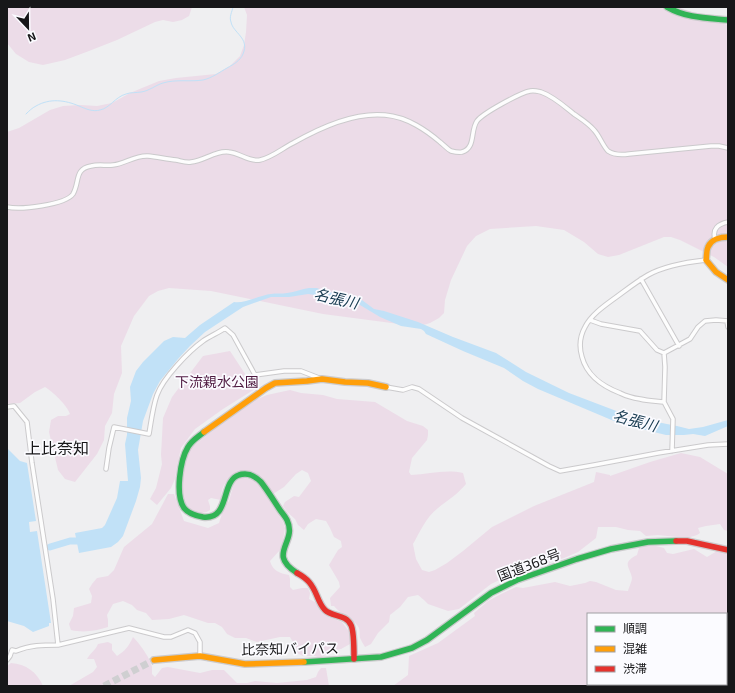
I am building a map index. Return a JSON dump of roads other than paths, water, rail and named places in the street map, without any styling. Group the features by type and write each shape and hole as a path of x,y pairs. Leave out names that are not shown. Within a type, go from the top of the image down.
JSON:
{"main road":[{"path":"667,7 682,14 728,20"},
{"path":"728,237 722,237 714,240 708,246 706,260 716,273 728,280"},
{"path":"354,659 352,624 344,617 332,615 327,612 323,607 314,587 307,579 290,568 284,562 283,550 287,543 289,532 287,520 256,477 250,474 236,476 228,485 220,510 208,517 199,516 187,511 182,505 180,498 183,457 187,447 193,440 275,383 322,379 368,383 386,387"},
{"name":"国道368号","path":"354,659 381,657 412,648 427,640 491,593 517,580 611,549 648,542 687,541 728,550"},
{"name":"比奈知バイパス","path":"154,660 200,656 245,664 354,659"}],"street":[{"path":"7,207 26,208 55,203 68,198 73,193 79,173 83,168 89,166 112,166 138,156 188,162 199,161 219,153 229,152 250,159 260,160 306,136 358,116 386,115 407,121 429,133 449,150 456,153 462,152 466,151 471,145 475,125 482,116 519,95 532,90 548,95 588,124 608,150 615,154 621,155 711,146 728,148"},
{"path":"714,240 713,232 715,229 728,222"},
{"path":"664,402 626,396 606,387 591,375 584,364 580,352 584,328 602,307 649,274 693,261 706,260"},
{"path":"641,279 679,346"},
{"path":"590,320 601,324 640,331 657,350 664,353 690,339 698,327 705,321 727,321 728,327"},
{"path":"106,469 114,427 149,434 157,394 167,378 187,355 203,341 225,328 233,335 255,375 284,371 301,372 322,379"},
{"path":"664,353 664,402 673,419 672,451"},
{"path":"386,387 403,390 412,387 419,389 462,418 549,466 560,470 708,445 728,444"},
{"path":"7,407 14,406 27,422 53,599 58,645"},
{"path":"7,660 12,650 16,651 40,645 58,645 129,628 164,637 172,637 188,630 195,633 200,642 200,656"}],"water":[{"path":"309,288 317,288 326,292 338,293 350,298 362,300 374,309 418,322 496,353 526,372 569,393 619,412 626,418 642,419 689,429 728,420 728,426 705,436 693,434 666,435 621,424 538,389 504,368 426,334 421,329 401,326 380,317 360,305 336,299 329,300 308,294 289,297 271,297 243,307 205,332 178,359 160,381 153,394 143,421 138,450 141,478 140,487 123,536 111,547 79,553 75,533 102,528 105,525 117,498 120,481 128,481 125,444 127,435 127,418 131,401 130,387 136,371 143,362 164,341 173,337 185,338 200,325 234,302 242,302 267,295 290,293"},
{"path":"7,448 20,461 27,463 36,521 29,522 30,532 37,531 51,623 49,623 49,626 33,632 24,626 7,621"}],"waterway":[{"path":"26,114 41,103 52,101 68,102 97,111 104,109 119,97 128,93 144,91 168,82 203,80 213,76 240,59 245,48 243,40 232,26 230,20 233,7"},
{"name":"名張川","path":"50,547 70,541 86,541"}],"tunnel":[{"path":"104,686 154,660"}],"district":[{"name":"上比奈知","path":"57,448"}],"park label":[{"name":"下流親水公園","path":"217,382"}]}
